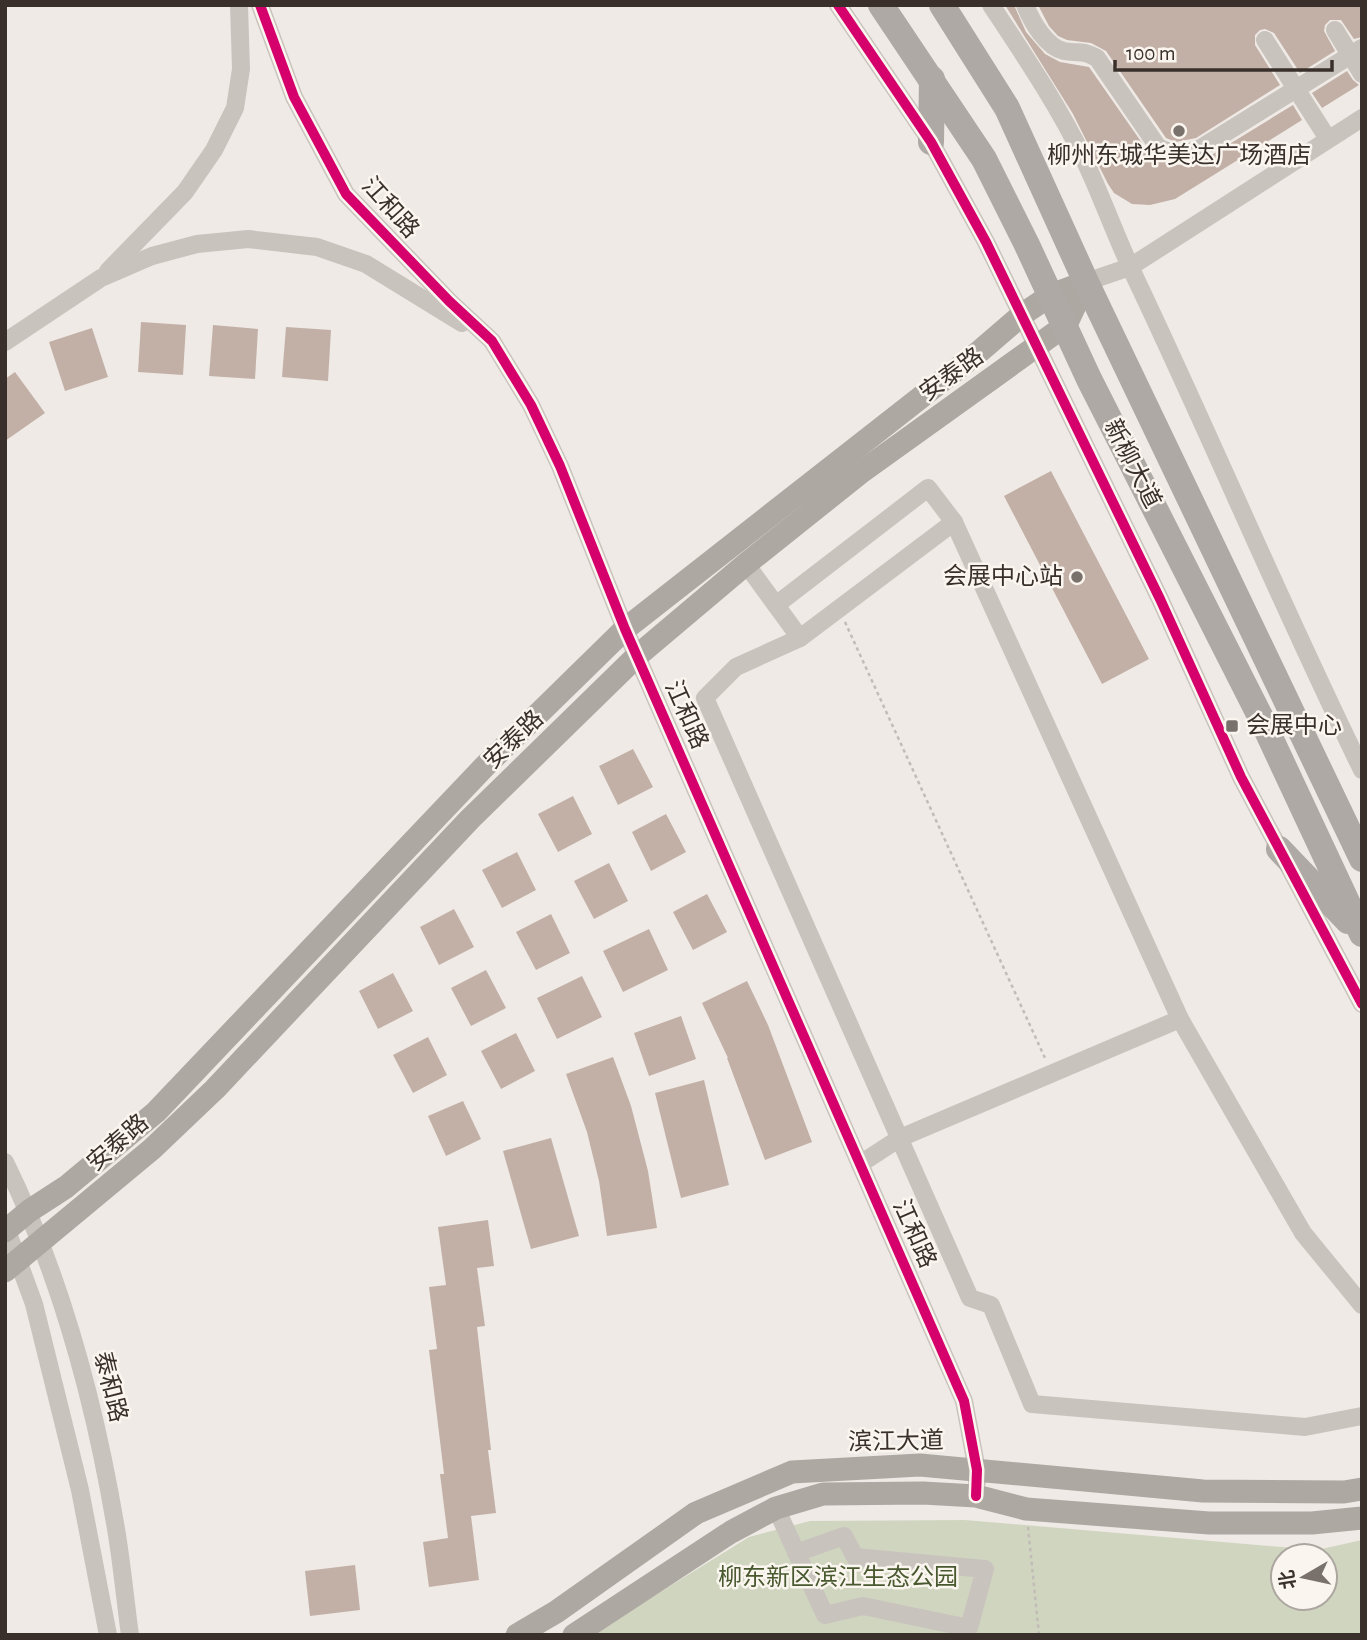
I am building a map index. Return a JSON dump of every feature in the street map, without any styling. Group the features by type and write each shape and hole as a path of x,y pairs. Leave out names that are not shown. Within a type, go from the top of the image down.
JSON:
{"highway":[{"name":"新柳大道","path":"881,5 984,159 1090,379 1261,718 1362,935"},
{"name":"新柳大道","path":"942,5 1007,108 1086,282 1362,859"},
{"path":"931,142 932,79"},
{"path":"1279,849 1362,935"}],"main road":[{"name":"安泰路","path":"6,1228 66,1187 156,1112 484,767 625,629 970,360 1023,314 1051,295 1086,282"},
{"path":"1066,325 1086,282"},
{"name":"安泰路","path":"12,1265 152,1149 215,1089 470,819 637,656 860,473 1066,325"},
{"name":"滨江大道","path":"517,1635 556,1612 696,1513 792,1472 920,1465 1203,1491 1344,1492 1362,1489"},
{"name":"滨江大道","path":"574,1635 693,1556 776,1508 823,1494 923,1493 976,1496 1026,1508 1209,1523 1312,1523 1362,1518"}],"street":[{"path":"101,278 185,192 214,150 234,108 241,69 239,5"},
{"name":"江和路","path":"260,5 295,97 346,194 449,301 492,341 531,405 560,467 625,629 964,1401 977,1470 976,1496"},
{"path":"838,5 931,142 1023,314 1160,599 1241,777 1362,1004"},
{"path":"991,5 1054,101 1084,159 1130,267 1186,385 1317,679 1362,770"},
{"path":"1025,5 1051,47 1065,51 1083,51 1097,58 1158,147 1170,153 1185,155 1201,148 1356,51"},
{"path":"1335,30 1356,51 1362,74"},
{"path":"1265,40 1328,139"},
{"name":"安泰路","path":"1086,282 1130,267 1362,118"},
{"path":"5,342 101,278 152,257 197,244 248,239 317,247 366,264 492,341"},
{"path":"776,605 928,488 954,522 1180,1019 1303,1233 1362,1305"},
{"path":"954,522 800,638 736,667 705,698 970,1298 991,1306 1032,1404 1305,1427 1362,1416"},
{"path":"746,564 800,638"},
{"path":"860,1164 900,1138 1180,1019"},
{"name":"泰和路","path":"5,1161 29,1211 60,1295 84,1379 116,1529 130,1635"},
{"path":"6,1228 12,1265 34,1304 77,1477 108,1635"},
{"path":"776,1508 796,1553 825,1615 863,1606 969,1628 985,1569 855,1557 844,1536 796,1553"}],"path":[{"path":"839,608 1052,1074"},
{"path":"1026,1508 1039,1635"}],"green space":[{"name":"柳东新区滨江生态公园","path":"965,1520 1269,1546 1269,1612 1339,1612 1339,1545 1362,1540 1362,1635 591,1635 749,1537 810,1521"}],"building":[{"path":"1005,5 1014,5 1026,32 1045,54 1060,62 1089,67 1149,153 1160,161 1180,165 1205,159 1293,105 1302,120 1175,199 1150,205 1132,204 1114,193 1108,184 1073,114"},
{"path":"1038,5 1362,5 1362,37 1354,39 1341,20 1330,20 1324,31 1335,51 1300,73 1274,33 1260,30 1255,35 1255,45 1280,85 1196,138 1176,142 1166,138 1106,51 1091,43 1058,36 1049,26"},
{"path":"1347,71 1359,85 1322,108 1312,93"},
{"path":"141,322 186,325 183,375 138,372"},
{"path":"213,325 258,329 255,379 209,376"},
{"path":"286,327 331,330 328,381 282,377"},
{"path":"92,328 108,377 65,391 49,342"},
{"path":"15,372 45,413 5,441 5,379"},
{"name":"会展中心站","path":"1051,471 1149,659 1102,684 1004,496"},
{"path":"633,749 653,787 618,805 599,766"},
{"path":"573,796 592,834 558,852 538,814"},
{"path":"666,814 686,852 651,871 632,832"},
{"path":"517,852 536,890 502,908 482,870"},
{"path":"609,863 628,901 594,919 574,881"},
{"path":"707,894 727,932 693,950 673,912"},
{"path":"454,909 474,947 439,965 420,927"},
{"path":"551,914 570,953 536,970 516,932"},
{"path":"649,929 668,970 623,992 603,951"},
{"path":"486,970 506,1008 471,1026 451,988"},
{"path":"393,973 413,1011 378,1029 359,991"},
{"path":"582,976 602,1017 557,1039 537,998"},
{"path":"747,981 768,1025 812,1142 765,1160 728,1058 702,1003"},
{"path":"681,1016 696,1059 649,1076 634,1033"},
{"path":"516,1033 535,1071 501,1089 481,1051"},
{"path":"428,1037 447,1075 413,1093 393,1055"},
{"path":"613,1057 631,1106 648,1171 657,1228 607,1236 599,1181 587,1132 566,1074"},
{"path":"704,1080 729,1185 681,1198 655,1093"},
{"path":"463,1101 481,1139 446,1156 428,1116"},
{"path":"551,1138 579,1236 531,1249 503,1151"},
{"path":"488,1220 494,1266 477,1268 485,1326 477,1327 496,1513 471,1516 479,1580 429,1587 423,1542 448,1538 440,1474 444,1474 429,1350 437,1349 429,1287 446,1285 438,1227"},
{"path":"355,1565 360,1610 310,1616 305,1571"}],"cycle path":[{"path":"260,5 294,97 346,194 449,301 492,341 531,405 560,466 625,629 964,1401 977,1470 976,1496"},
{"path":"838,5 931,142 986,242 1160,599 1241,777 1362,1004"}],"place":[{"name":"柳州东城华美达广场酒店","path":"1179,131"},
{"name":"会展中心站","path":"1077,577"},
{"name":"会展中心","path":"1232,726"}]}
